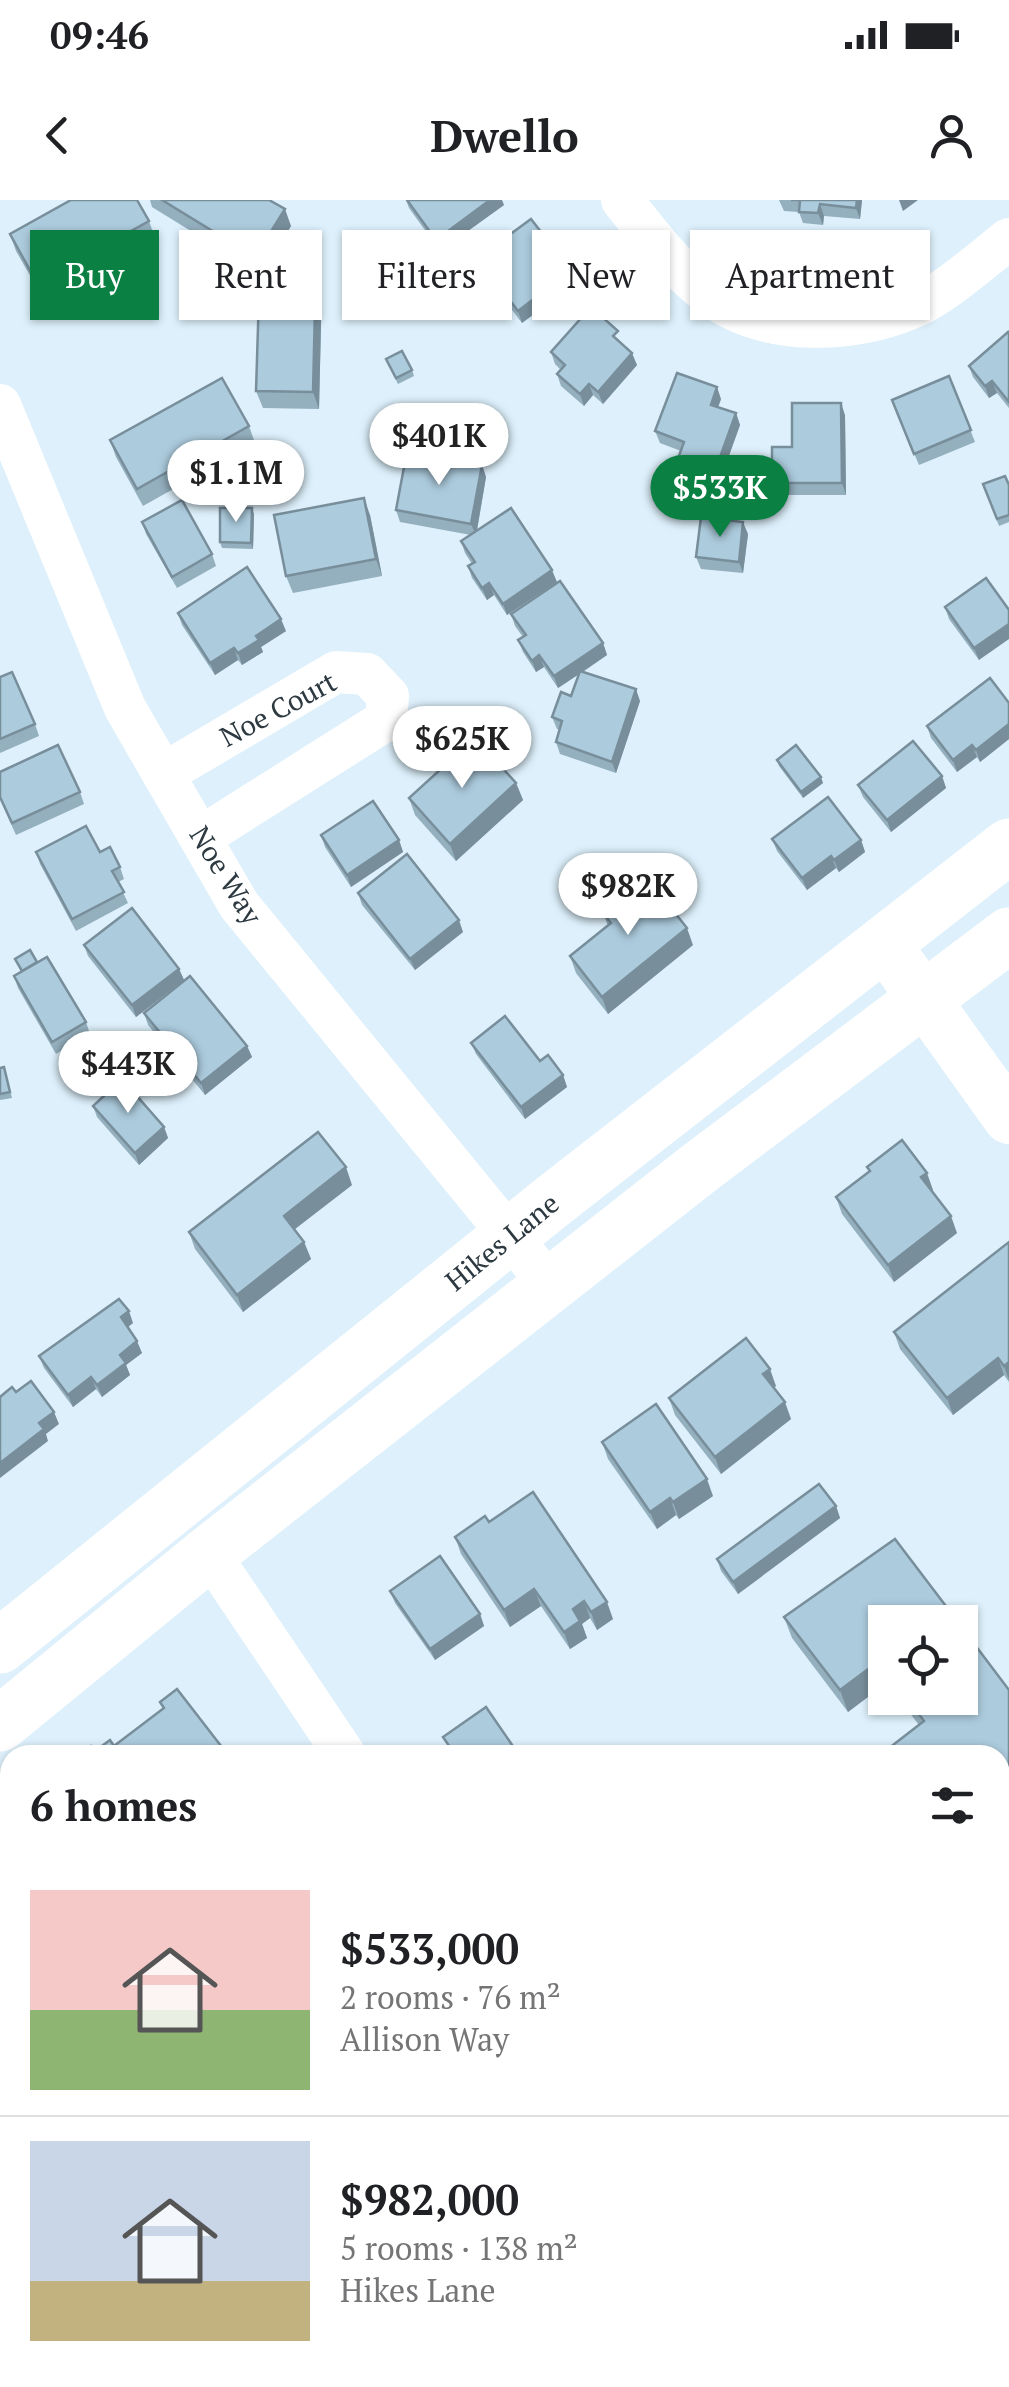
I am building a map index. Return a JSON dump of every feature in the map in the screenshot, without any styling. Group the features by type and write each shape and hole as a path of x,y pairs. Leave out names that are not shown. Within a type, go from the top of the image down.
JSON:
{"main road":[{"name":"Hikes Lane","path":"0,1646 510,1235 1009,846"},
{"path":"0,1724 209,1553 550,1285 1009,934"}],"street":[{"path":"622,200 667,257 712,297 731,308 792,325 852,326 894,315 919,305 1009,239"},
{"name":"Noe Way","path":"0,405 124,708 239,904 550,1285"},
{"name":"Noe Court","path":"163,774 336,672 367,674 388,696 386,720 200,837"},
{"path":"884,943 1009,1118"},
{"path":"209,1553 338,1745"}],"building":[{"path":"71,200 137,200 149,221 133,230 30,230 30,270 10,234"},
{"path":"162,200 269,200 285,209 272,230 211,230"},
{"path":"407,200 490,200 450,230 429,230"},
{"path":"800,200 857,200 856,208 820,204 818,213 799,212"},
{"path":"531,219 540,230 532,230 532,300 518,311 512,303 512,233"},
{"path":"258,320 315,320 313,392 256,391"},
{"path":"579,320 606,320 618,331 613,336 632,353 598,392 589,384 580,394 557,374 565,365 551,352"},
{"path":"1008,332 1009,402 992,381 985,386 969,366"},
{"path":"402,351 412,370 396,378 386,359"},
{"path":"677,373 717,387 711,405 736,413 710,485 673,472 684,442 655,431"},
{"path":"949,376 971,430 914,454 892,400"},
{"path":"222,378 249,426 137,489 110,440"},
{"path":"792,403 841,403 842,483 772,483 772,447 792,447"},
{"path":"407,451 482,465 471,524 396,510"},
{"path":"1005,476 1009,485 1009,515 997,519 983,484"},
{"path":"364,498 376,559 286,576 274,515"},
{"path":"182,500 212,554 172,577 142,522"},
{"path":"220,508 252,508 251,543 220,542"},
{"path":"511,508 552,570 503,604 489,583 482,588 468,566 475,562 461,541"},
{"path":"701,517 743,522 739,562 696,557"},
{"path":"247,567 281,619 256,636 259,640 238,653 234,648 210,663 178,613"},
{"path":"986,578 1009,610 1009,624 974,648 945,607"},
{"path":"560,581 603,643 554,676 539,655 532,661 518,640 526,635 511,614"},
{"path":"580,671 636,689 612,762 556,742 562,721 552,717 561,692 571,696"},
{"path":"12,672 35,724 0,739 0,677"},
{"path":"990,678 1009,703 1009,724 976,750 972,745 953,760 927,726"},
{"path":"475,738 516,783 450,844 409,798"},
{"path":"913,741 942,776 887,820 858,785"},
{"path":"58,745 80,792 12,823 0,797 0,772"},
{"path":"796,745 821,777 801,792 777,760"},
{"path":"828,797 861,840 802,878 772,839"},
{"path":"373,801 399,840 347,875 321,835"},
{"path":"86,826 100,852 110,847 120,867 112,871 124,892 72,919 36,852"},
{"path":"407,854 459,920 410,959 358,893"},
{"path":"647,878 687,928 602,997 570,956 611,923 603,913"},
{"path":"132,908 179,969 132,1005 84,945"},
{"path":"30,950 37,962 22,971 15,959"},
{"path":"47,957 86,1022 52,1042 14,976"},
{"path":"190,976 247,1046 201,1083 144,1013"},
{"path":"505,1016 540,1061 548,1055 563,1075 521,1107 471,1043"},
{"path":"4,1067 10,1092 0,1094 0,1068"},
{"path":"122,1079 164,1127 135,1153 93,1106"},
{"path":"318,1132 346,1167 284,1216 304,1242 237,1295 189,1232"},
{"path":"902,1140 927,1173 921,1177 951,1216 888,1265 836,1197"},
{"path":"1009,1242 1009,1362 1004,1366 998,1358 947,1398 894,1332"},
{"path":"119,1299 129,1311 121,1317 137,1341 120,1355 126,1363 97,1385 91,1377 68,1395 39,1356"},
{"path":"746,1338 770,1369 763,1374 785,1402 715,1457 669,1398"},
{"path":"31,1381 54,1412 39,1423 44,1429 0,1463 0,1397 12,1387 16,1392"},
{"path":"656,1404 707,1479 650,1512 602,1442"},
{"path":"819,1484 836,1506 733,1582 717,1559"},
{"path":"533,1492 607,1602 591,1612 584,1601 573,1609 580,1621 564,1632 534,1589 504,1610 455,1537 485,1516 489,1522"},
{"path":"895,1539 945,1605 868,1605 868,1669 840,1690 784,1617"},
{"path":"440,1556 480,1614 430,1649 390,1591"},
{"path":"978,1649 1009,1690 1009,1745 893,1745 924,1721 920,1715 978,1715"},
{"path":"177,1689 220,1745 115,1745 164,1708 160,1702"},
{"path":"486,1707 512,1745 448,1745 443,1737"}]}
